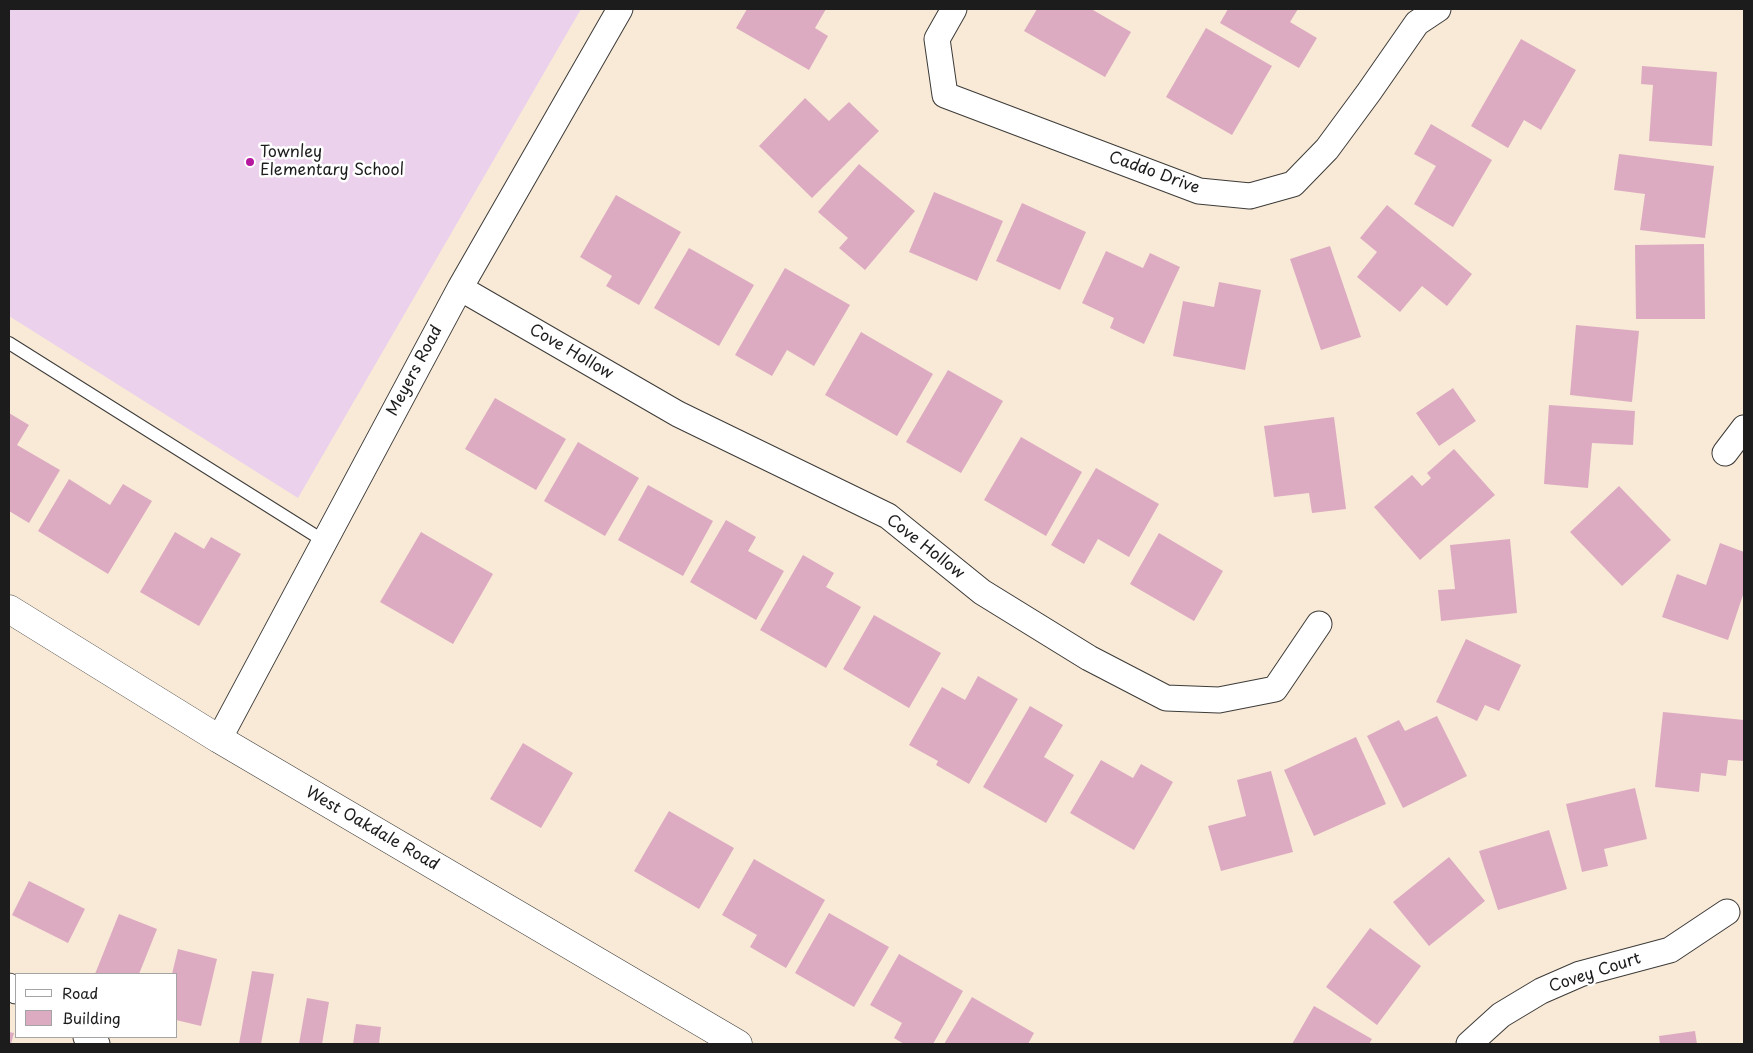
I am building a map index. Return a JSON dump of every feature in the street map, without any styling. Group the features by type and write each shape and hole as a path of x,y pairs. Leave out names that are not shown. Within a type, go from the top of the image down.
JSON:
{"street":[{"name":"Meyers Road","path":"219,739 460,288 620,9"},
{"name":"Caddo Drive","path":"954,9 937,39 945,95 1199,191 1250,196 1293,184 1327,149 1417,23 1438,9"},
{"name":"Cove Hollow","path":"460,288 678,414 888,516 982,592 1089,658 1166,698 1219,700 1274,689 1319,624"},
{"path":"1725,453 1744,428"},
{"name":"West Oakdale Road","path":"9,609 219,739 738,1044"},
{"name":"Covey Court","path":"1469,1044 1501,1014 1541,991 1580,974 1670,950 1727,912"}],"lane":[{"path":"9,343 324,541"}],"shaded area":[{"name":"Townley Elementary School","path":"9,9 581,9 298,498 9,316"}],"building":[{"path":"747,9 826,9 815,28 828,36 809,70 736,28"},
{"path":"1037,9 1094,9 1131,32 1105,77 1024,31"},
{"path":"1228,9 1298,9 1290,22 1317,38 1299,68 1220,23"},
{"path":"1206,28 1272,66 1232,135 1166,97"},
{"path":"1521,39 1576,70 1541,130 1524,120 1508,148 1471,126"},
{"path":"1642,66 1717,72 1712,146 1649,141 1653,85 1641,84"},
{"path":"805,98 829,121 849,102 879,131 812,198 759,146"},
{"path":"1431,124 1492,160 1453,227 1414,204 1436,166 1414,154"},
{"path":"1619,154 1714,166 1705,238 1640,230 1645,194 1614,190"},
{"path":"859,164 915,211 865,270 839,248 848,238 818,212"},
{"path":"934,192 1003,221 977,281 909,252"},
{"path":"616,195 681,232 639,305 606,286 612,276 580,257"},
{"path":"1022,203 1086,232 1060,290 996,261"},
{"path":"1387,205 1472,274 1447,306 1422,286 1400,312 1357,277 1377,252 1360,238"},
{"path":"1704,244 1705,319 1636,319 1635,245"},
{"path":"1330,246 1361,337 1321,350 1290,259"},
{"path":"689,248 754,285 719,346 654,308"},
{"path":"1106,251 1143,268 1150,253 1180,267 1144,344 1110,328 1114,318 1082,303"},
{"path":"785,268 850,305 814,366 787,350 772,376 735,355"},
{"path":"1219,282 1261,290 1245,370 1173,356 1183,301 1214,307"},
{"path":"1576,325 1639,331 1632,402 1570,395"},
{"path":"861,332 933,374 897,436 825,395"},
{"path":"948,370 1003,401 961,473 906,442"},
{"path":"1453,388 1476,421 1439,446 1416,413"},
{"path":"495,398 566,439 536,490 465,449"},
{"path":"1549,405 1635,411 1633,445 1592,443 1588,488 1544,484"},
{"path":"9,413 29,425 17,445 60,470 29,523 9,511"},
{"path":"1334,417 1346,509 1312,513 1309,493 1274,497 1264,426"},
{"path":"1021,437 1082,472 1046,536 984,500"},
{"path":"578,442 639,478 605,536 544,501"},
{"path":"1454,449 1495,495 1420,560 1374,507 1412,475 1422,486 1431,478 1427,473"},
{"path":"1096,468 1159,504 1129,557 1098,539 1084,564 1051,545"},
{"path":"69,479 110,505 123,484 152,501 108,574 38,531"},
{"path":"648,485 713,521 683,576 618,540"},
{"path":"1619,486 1671,540 1622,586 1570,532"},
{"path":"726,520 756,537 748,551 784,571 756,620 690,582"},
{"path":"175,532 204,549 211,537 241,554 199,626 140,592"},
{"path":"421,532 493,574 453,644 380,602"},
{"path":"1159,533 1223,571 1194,621 1130,584"},
{"path":"1510,539 1517,613 1441,621 1438,590 1455,589 1450,545"},
{"path":"1720,543 1744,552 1744,592 1728,640 1662,617 1677,574 1706,585"},
{"path":"803,555 834,573 826,587 861,607 826,668 760,630"},
{"path":"874,615 941,653 909,708 843,669"},
{"path":"1466,639 1521,665 1499,711 1485,705 1477,721 1436,702"},
{"path":"978,676 1018,699 969,784 936,765 938,761 909,745 942,687 965,700"},
{"path":"1030,706 1063,725 1044,757 1074,775 1046,823 983,787"},
{"path":"1663,712 1744,720 1744,761 1728,760 1726,776 1701,773 1699,792 1655,787"},
{"path":"1437,716 1467,776 1403,808 1367,736 1399,720 1405,731"},
{"path":"1356,737 1386,804 1314,836 1284,770"},
{"path":"523,743 573,773 541,828 490,799"},
{"path":"1101,760 1133,778 1141,764 1173,782 1134,850 1070,813"},
{"path":"1271,771 1293,852 1221,871 1208,826 1246,816 1237,780"},
{"path":"1635,788 1647,839 1604,849 1608,866 1582,872 1566,804"},
{"path":"669,811 734,848 699,909 634,871"},
{"path":"1549,830 1567,889 1498,910 1479,851"},
{"path":"1449,857 1485,901 1429,946 1393,902"},
{"path":"754,859 825,900 786,968 750,947 757,935 722,915"},
{"path":"29,881 85,909 68,943 12,915"},
{"path":"829,913 889,947 854,1007 795,973"},
{"path":"119,914 157,929 139,973 95,973"},
{"path":"1370,928 1421,966 1377,1025 1326,987"},
{"path":"178,949 217,959 201,1026 178,1020 178,973 172,973"},
{"path":"899,954 963,991 933,1044 904,1044 894,1038 902,1023 870,1005"},
{"path":"252,971 274,974 261,1044 239,1044"},
{"path":"972,997 1034,1033 1028,1044 944,1044"},
{"path":"307,998 329,1002 322,1044 299,1044"},
{"path":"1314,1006 1372,1039 1369,1044 1292,1044"},
{"path":"356,1024 381,1027 379,1044 353,1044"},
{"path":"1695,1031 1697,1044 1660,1044 1659,1036"},
{"path":"9,1032 14,1033 11,1044 9,1044"}],"place":[{"name":"Townley Elementary School","path":"250,162"}]}
